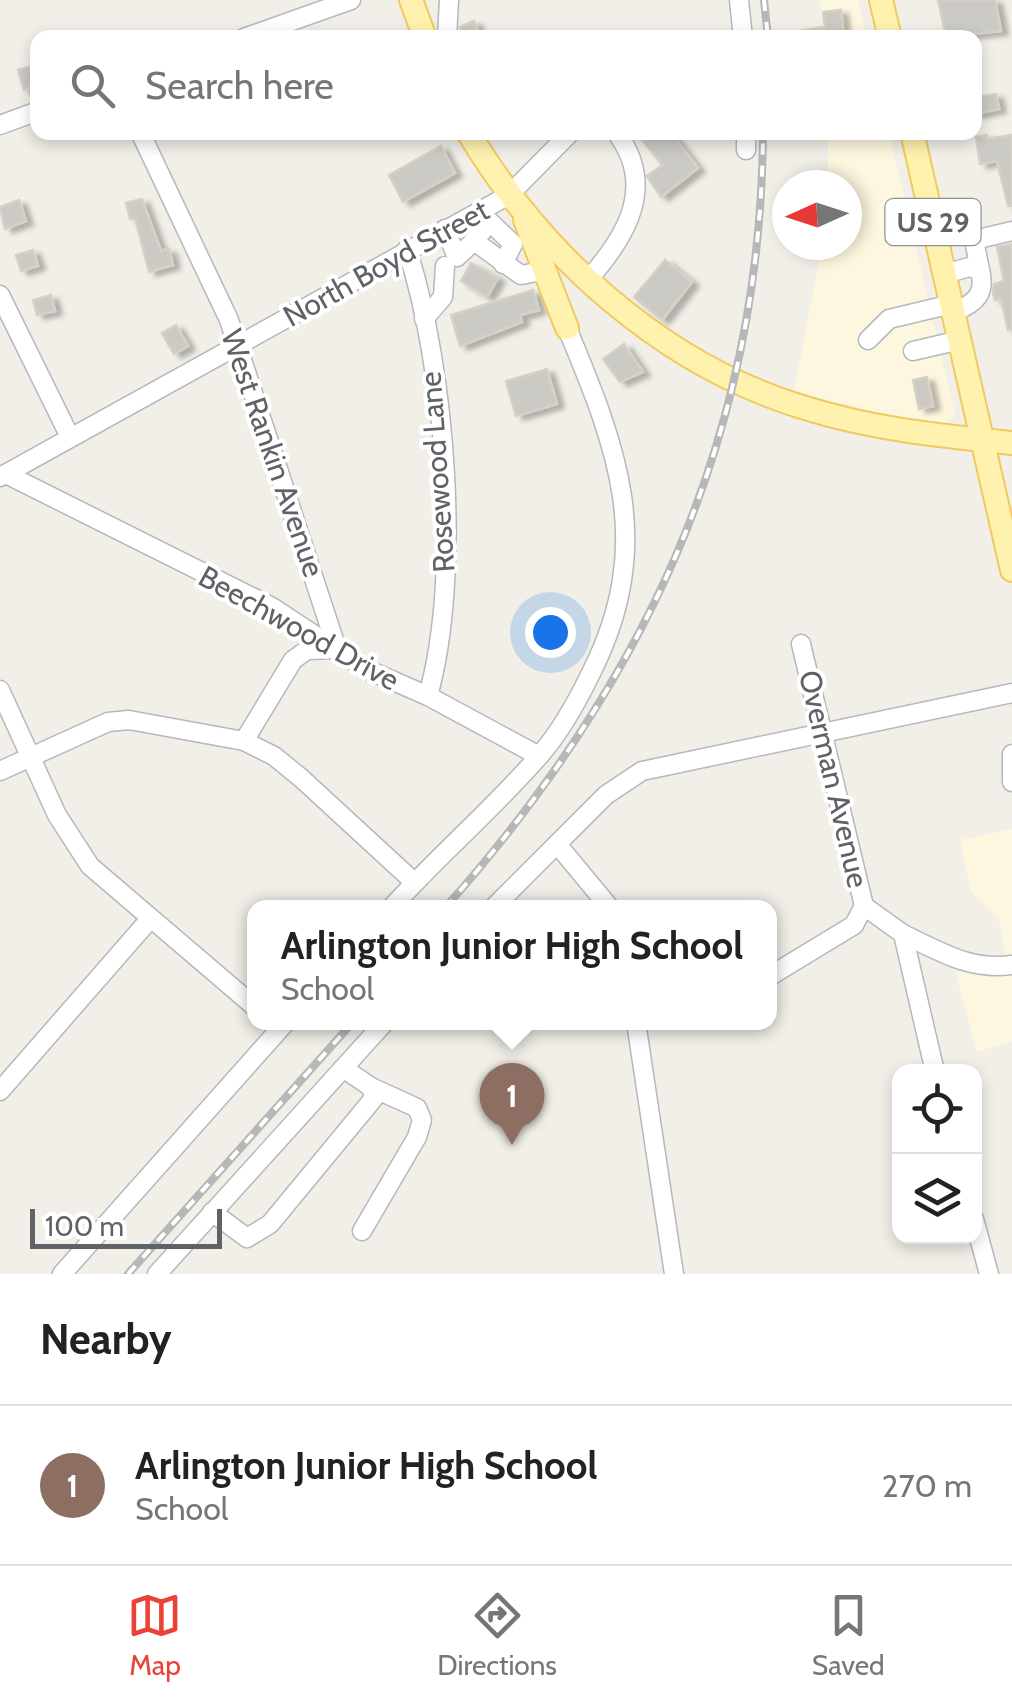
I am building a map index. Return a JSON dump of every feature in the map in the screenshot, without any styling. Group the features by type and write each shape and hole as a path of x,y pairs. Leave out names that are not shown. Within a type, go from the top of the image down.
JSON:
{"main road":[{"path":"410,0 422,30"},
{"path":"881,0 888,30"},
{"path":"473,140 514,201 585,278 694,358 800,407 894,430 1012,443"},
{"name":"US 29","path":"914,140 982,440 1008,529 1012,570"},
{"path":"514,201 521,237 542,271 567,328"},
{"path":"556,304 556,289 585,278"},
{"path":"567,328 566,314 585,278"}],"street":[{"path":"267,30 351,0"},
{"path":"447,30 449,0"},
{"path":"739,0 742,30"},
{"path":"0,125 30,114"},
{"name":"West Rankin Avenue","path":"144,140 237,346 337,649"},
{"name":"North Boyd Street","path":"3,476 69,435 237,346 407,249 514,201 564,140"},
{"path":"585,278 618,246 635,198 632,155 622,140"},
{"path":"415,274 451,261 474,241 485,216 521,237 503,264"},
{"path":"424,319 443,297 451,261 445,229"},
{"path":"868,340 890,320 973,304 981,293 974,240 1012,231"},
{"path":"474,241 521,276 542,271"},
{"name":"Rosewood Lane","path":"407,249 424,319 442,472 444,624 428,696"},
{"path":"945,274 969,267 980,270"},
{"path":"0,296 69,435"},
{"path":"398,900 539,756 560,729 601,654 619,605 628,533 614,451 567,328"},
{"path":"912,351 960,340"},
{"name":"Beechwood Drive","path":"3,476 272,607 398,686 428,696 539,756"},
{"name":"Overman Avenue","path":"801,644 864,906 902,934 949,958 997,968 1012,966"},
{"path":"244,742 294,660 307,650 337,649"},
{"path":"0,690 77,848 150,919 247,1001"},
{"path":"501,900 606,795 642,771 1012,693"},
{"path":"0,771 90,728 129,720 244,742 274,756 301,778 414,882"},
{"path":"1012,754 1012,782"},
{"path":"557,844 603,900"},
{"path":"777,972 854,925 864,906"},
{"path":"0,1090 150,919"},
{"path":"902,934 933,1064"},
{"path":"62,1274 276,1030"},
{"path":"157,1274 378,1030"},
{"path":"637,1030 674,1274"},
{"path":"343,1068 371,1087 417,1108 422,1120 417,1137 362,1232"},
{"path":"212,1212 247,1238 255,1236 270,1224 374,1098 371,1087"},
{"path":"981,1244 990,1274"}],"shaded area":[{"path":"820,0 858,0 865,30 823,30"},
{"path":"828,140 891,140 955,414 946,424 885,415 794,391 819,260 862,260 862,170 828,170"},
{"path":"1012,829 1012,1041 977,1052 955,971 1009,974 999,920 971,892 960,840"}],"building":[{"path":"938,0 995,0 1001,31 944,30"},
{"path":"841,10 843,30 804,30 825,27 823,12"},
{"path":"474,21 478,30 460,30"},
{"path":"30,67 30,87 24,90 18,70"},
{"path":"996,94 999,109 982,112 982,97"},
{"path":"987,135 987,139 1011,135 1012,206 1008,206 997,161 980,164 976,140 982,140"},
{"path":"642,140 676,140 698,168 661,197 647,176 662,165"},
{"path":"441,146 455,173 403,202 389,175"},
{"path":"142,199 161,251 169,249 173,265 149,272 135,218 130,219 126,203"},
{"path":"19,200 26,221 5,229 0,207"},
{"path":"1012,244 1012,329 1008,330 1001,298 995,300 993,292 994,284 1004,281 997,247"},
{"path":"33,250 38,266 21,271 16,255"},
{"path":"665,260 692,282 662,320 634,297"},
{"path":"471,263 498,278 487,297 461,281"},
{"path":"533,290 539,310 520,315 522,322 460,346 451,315"},
{"path":"51,295 55,311 37,315 33,300"},
{"path":"176,325 188,346 174,354 162,333"},
{"path":"624,344 643,372 620,382 603,359"},
{"path":"547,369 557,404 516,416 506,381"},
{"path":"927,377 933,406 919,409 913,380"}],"railway":[{"path":"764,0 767,30"},
{"path":"452,900 516,823 579,735 633,644 678,550 714,452 741,350 757,244 763,140"},
{"path":"128,1274 346,1030"}],"place":[{"name":"Arlington Junior High School","path":"512,1145"}]}
